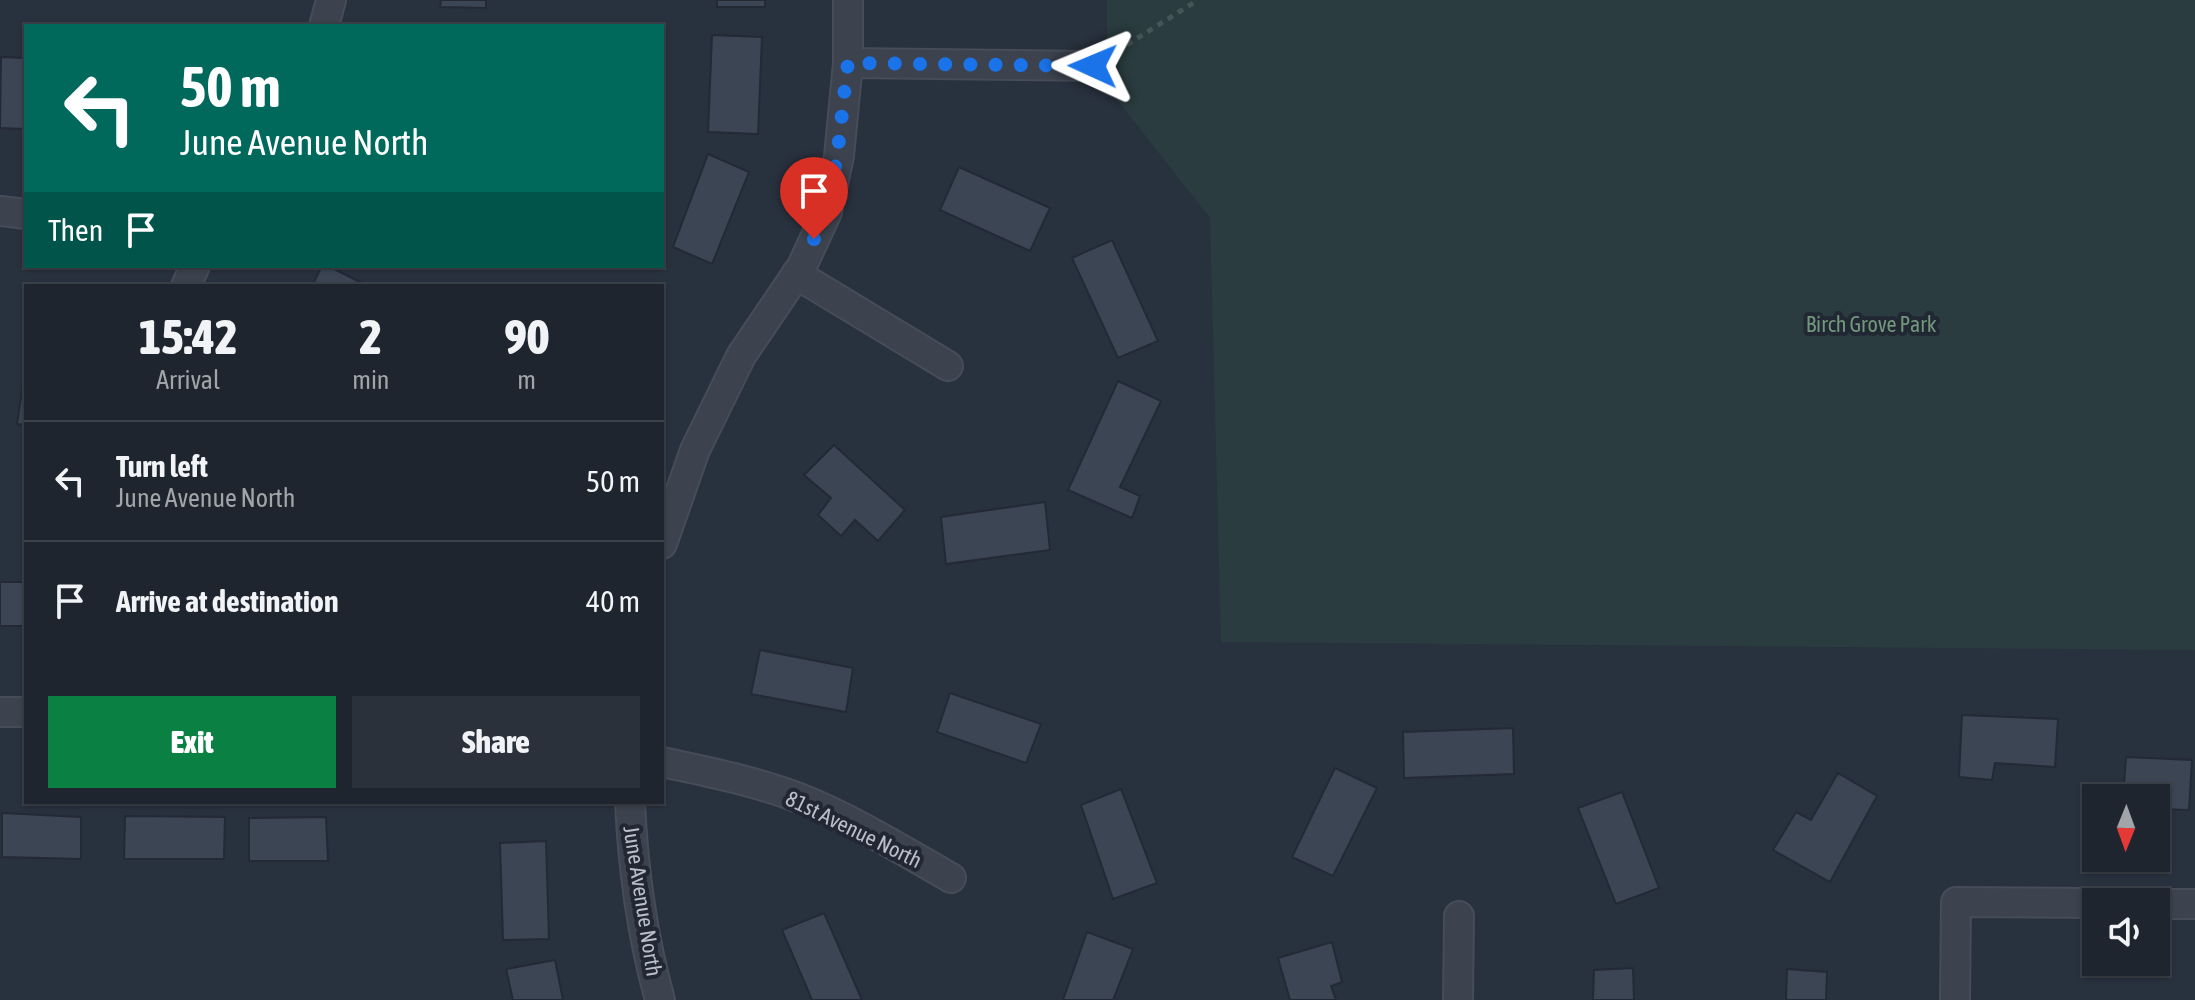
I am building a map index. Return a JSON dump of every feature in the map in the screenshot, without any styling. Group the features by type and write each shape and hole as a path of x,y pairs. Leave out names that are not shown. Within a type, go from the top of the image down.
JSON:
{"street":[{"path":"325,24 331,0"},
{"path":"664,538 695,450 741,356 802,266 827,212 839,156 848,63 848,0"},
{"path":"848,63 1093,66"},
{"path":"0,211 24,214"},
{"path":"796,274 948,366"},
{"path":"0,712 24,712"},
{"name":"81st Avenue North","path":"664,762 716,773 798,798 875,835 951,878"},
{"name":"June Avenue North","path":"630,804 634,868 648,956 660,1000"},
{"path":"1955,1000 1956,902 2082,903"},
{"path":"2170,904 2195,904"},
{"path":"1458,1000 1459,916"}],"path":[{"path":"1093,66 1198,0"}],"green space":[{"name":"Birch Grove Park","path":"1107,0 2195,0 2195,650 1221,642 1210,218 1107,87"}],"building":[{"path":"441,0 486,0 486,8 440,7"},
{"path":"717,0 765,0 765,7 717,7"},
{"path":"712,35 762,37 758,134 708,132"},
{"path":"1,57 24,58 24,129 0,128"},
{"path":"708,154 749,172 712,264 673,247"},
{"path":"959,167 1050,208 1030,251 940,210"},
{"path":"1112,240 1158,341 1118,358 1072,258"},
{"path":"321,268 332,268 364,284 313,284"},
{"path":"24,377 24,425 17,424"},
{"path":"1118,381 1161,401 1120,487 1140,496 1132,518 1068,490"},
{"path":"834,445 905,510 878,541 855,520 841,536 818,515 831,498 804,475"},
{"path":"1045,502 1050,550 946,564 941,517"},
{"path":"0,582 24,582 24,626 0,626"},
{"path":"760,650 853,668 846,712 751,694"},
{"path":"950,693 1041,724 1026,763 937,732"},
{"path":"1962,715 2058,719 2055,767 1995,763 1992,780 1959,777"},
{"path":"1513,728 1514,774 1404,778 1403,732"},
{"path":"2126,757 2192,760 2189,810 2170,809 2170,784 2124,784"},
{"path":"1335,768 1377,788 1333,876 1292,857"},
{"path":"1838,773 1877,796 1830,882 1773,850 1796,812 1811,820"},
{"path":"1121,789 1157,883 1113,899 1081,805"},
{"path":"1622,792 1659,888 1616,904 1578,808"},
{"path":"2,813 81,817 81,859 2,857"},
{"path":"125,816 225,817 224,859 124,859"},
{"path":"326,817 328,861 249,861 249,818"},
{"path":"546,841 549,939 503,940 500,843"},
{"path":"824,913 862,1000 812,1000 782,930"},
{"path":"1087,932 1133,949 1113,1000 1063,1000"},
{"path":"1332,942 1342,982 1331,986 1336,1000 1290,1000 1278,958"},
{"path":"555,960 563,1000 513,1000 506,969"},
{"path":"1633,968 1634,1000 1593,1000 1594,970"},
{"path":"1787,969 1827,972 1826,1000 1786,1000"}],"route":[{"path":"814,239 827,212 839,156 848,63 1093,66"}]}
